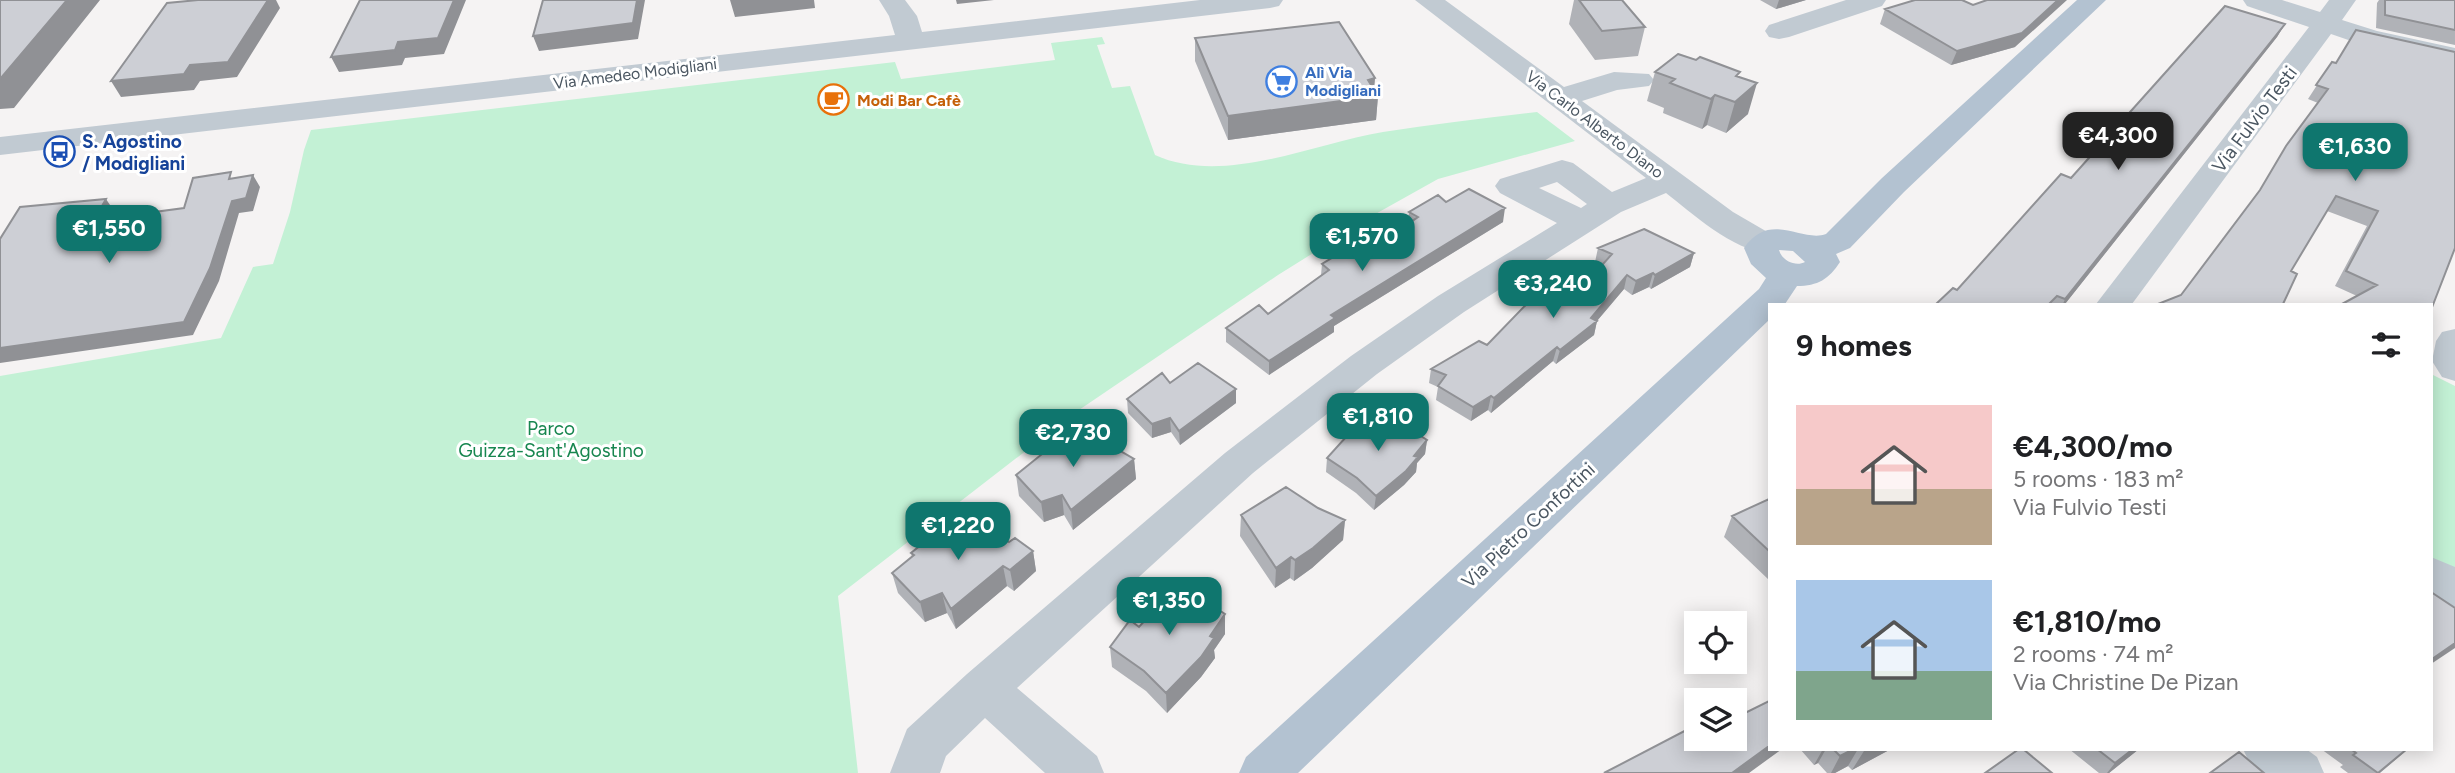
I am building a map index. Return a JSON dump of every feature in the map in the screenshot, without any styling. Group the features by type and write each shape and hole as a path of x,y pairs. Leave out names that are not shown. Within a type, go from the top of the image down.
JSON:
{"main road":[{"path":"1789,256 1838,241 1893,185 2093,0"},
{"name":"Via Pietro Confortini","path":"1264,773 1767,302 1789,256"}],"street":[{"path":"892,0 903,16 911,41"},
{"name":"Via Amedeo Modigliani","path":"0,146 1270,0"},
{"name":"Via Carlo Alberto Diano","path":"1428,0 1721,219 1789,256"},
{"path":"1779,31 1872,0"},
{"path":"2256,0 2334,11 2370,38 2455,57"},
{"name":"Via Fulvio Testi","path":"2115,303 2334,11"},
{"path":"1560,98 1614,81 1639,79"},
{"path":"915,773 925,744 984,688 1239,463 1354,373 1451,304 1595,214 1669,180"},
{"path":"2455,341 2451,360 2455,368"},
{"path":"2433,575 2455,590"},
{"path":"984,688 1079,772"},
{"path":"2271,751 2299,773"}],"green space":[{"name":"Parco Guizza-Sant'Agostino","path":"1102,37 1105,44 1097,45 1112,88 1130,86 1155,155 1181,163 1238,165 1383,132 1537,112 1575,141 1438,179 1379,212 1278,275 1076,412 838,596 858,773 0,773 0,376 221,338 253,267 273,264 290,212 311,130 895,62 901,79 1055,60 1051,43"},
{"path":"2433,375 2455,386 2455,574 2433,559"}],"building":[{"path":"0,0 67,0 0,79"},
{"path":"268,0 228,62 190,65 184,74 111,81 167,3"},
{"path":"360,0 454,0 438,38 398,42 395,50 331,57"},
{"path":"543,0 637,0 633,23 533,36"},
{"path":"1579,0 1622,0 1645,27 1602,31"},
{"path":"1915,0 1962,0 1973,5 1987,0 2058,0 2022,33 1957,51 1885,9"},
{"path":"2385,0 2455,0 2455,30 2385,15"},
{"path":"2225,6 2285,24 2065,299 2057,296 2050,303 1937,303 1953,288 1957,290 2061,174 2071,178"},
{"name":"Alì Via Modigliani","path":"1339,22 1375,78 1368,80 1378,96 1228,116 1195,38"},
{"path":"2356,30 2455,52 2455,248 2433,305 2344,303 2377,285 2346,271 2378,211 2336,196 2291,271 2297,274 2283,303 2161,303 2181,295 2260,190 2286,146 2328,89 2316,85 2332,62 2336,63"},
{"path":"1678,54 1696,60 1700,57 1740,72 1736,76 1757,83 1735,102 1715,95 1711,99 1670,83 1675,79 1655,72"},
{"path":"231,172 229,179 253,175 246,198 232,201 210,268 184,322 0,348 0,239 20,207 106,199 94,220 184,208 193,178"},
{"path":"1469,189 1505,208 1331,315 1335,318 1269,361 1226,328 1259,305 1268,314 1329,270 1322,264 1353,245 1361,254 1382,242 1418,217 1409,212 1438,195 1446,202"},
{"path":"1644,229 1694,253 1655,275 1653,273 1636,281 1627,275 1591,318 1597,321 1560,350 1557,347 1494,398 1491,396 1473,407 1438,386 1446,375 1431,369 1479,341 1487,345 1544,286 1554,294 1568,288 1577,293 1612,254 1598,248"},
{"path":"1198,363 1236,389 1179,431 1170,418 1152,424 1127,399 1162,373 1170,383"},
{"path":"1365,416 1376,426 1392,418 1427,440 1406,471 1376,496 1357,478 1327,458"},
{"path":"1077,431 1087,437 1091,434 1134,459 1071,510 1062,495 1041,502 1016,475 1052,446 1054,448"},
{"path":"1286,487 1318,508 1345,520 1313,548 1295,560 1291,557 1276,568 1241,515"},
{"path":"1768,499 1768,550 1732,516"},
{"path":"962,520 973,526 977,522 1009,542 1015,538 1033,551 1010,570 1003,566 951,609 942,593 920,602 892,573 932,536 936,539"},
{"path":"1154,589 1167,601 1186,589 1225,614 1210,636 1214,638 1201,657 1166,693 1144,671 1110,647 1130,620 1139,627 1149,616 1141,607"},
{"path":"2433,593 2455,608 2455,643 2433,658"},
{"path":"1768,702 1768,747 1732,773 1604,773 1684,731 1684,751 1747,751 1747,712"},
{"path":"1835,751 1850,751 1840,756"},
{"path":"2016,751 2025,751 2052,773 1985,773"},
{"path":"2100,751 2130,751 2115,763"},
{"path":"2354,751 2405,751 2378,773 2353,755 2356,753"},
{"path":"2239,752 2264,773 2210,773"}],"place":[{"name":"Alì Via Modigliani","path":"1282,81"},
{"name":"Modi Bar Cafè","path":"834,100"},
{"name":"S. Agostino / Modigliani","path":"59,152"}]}
